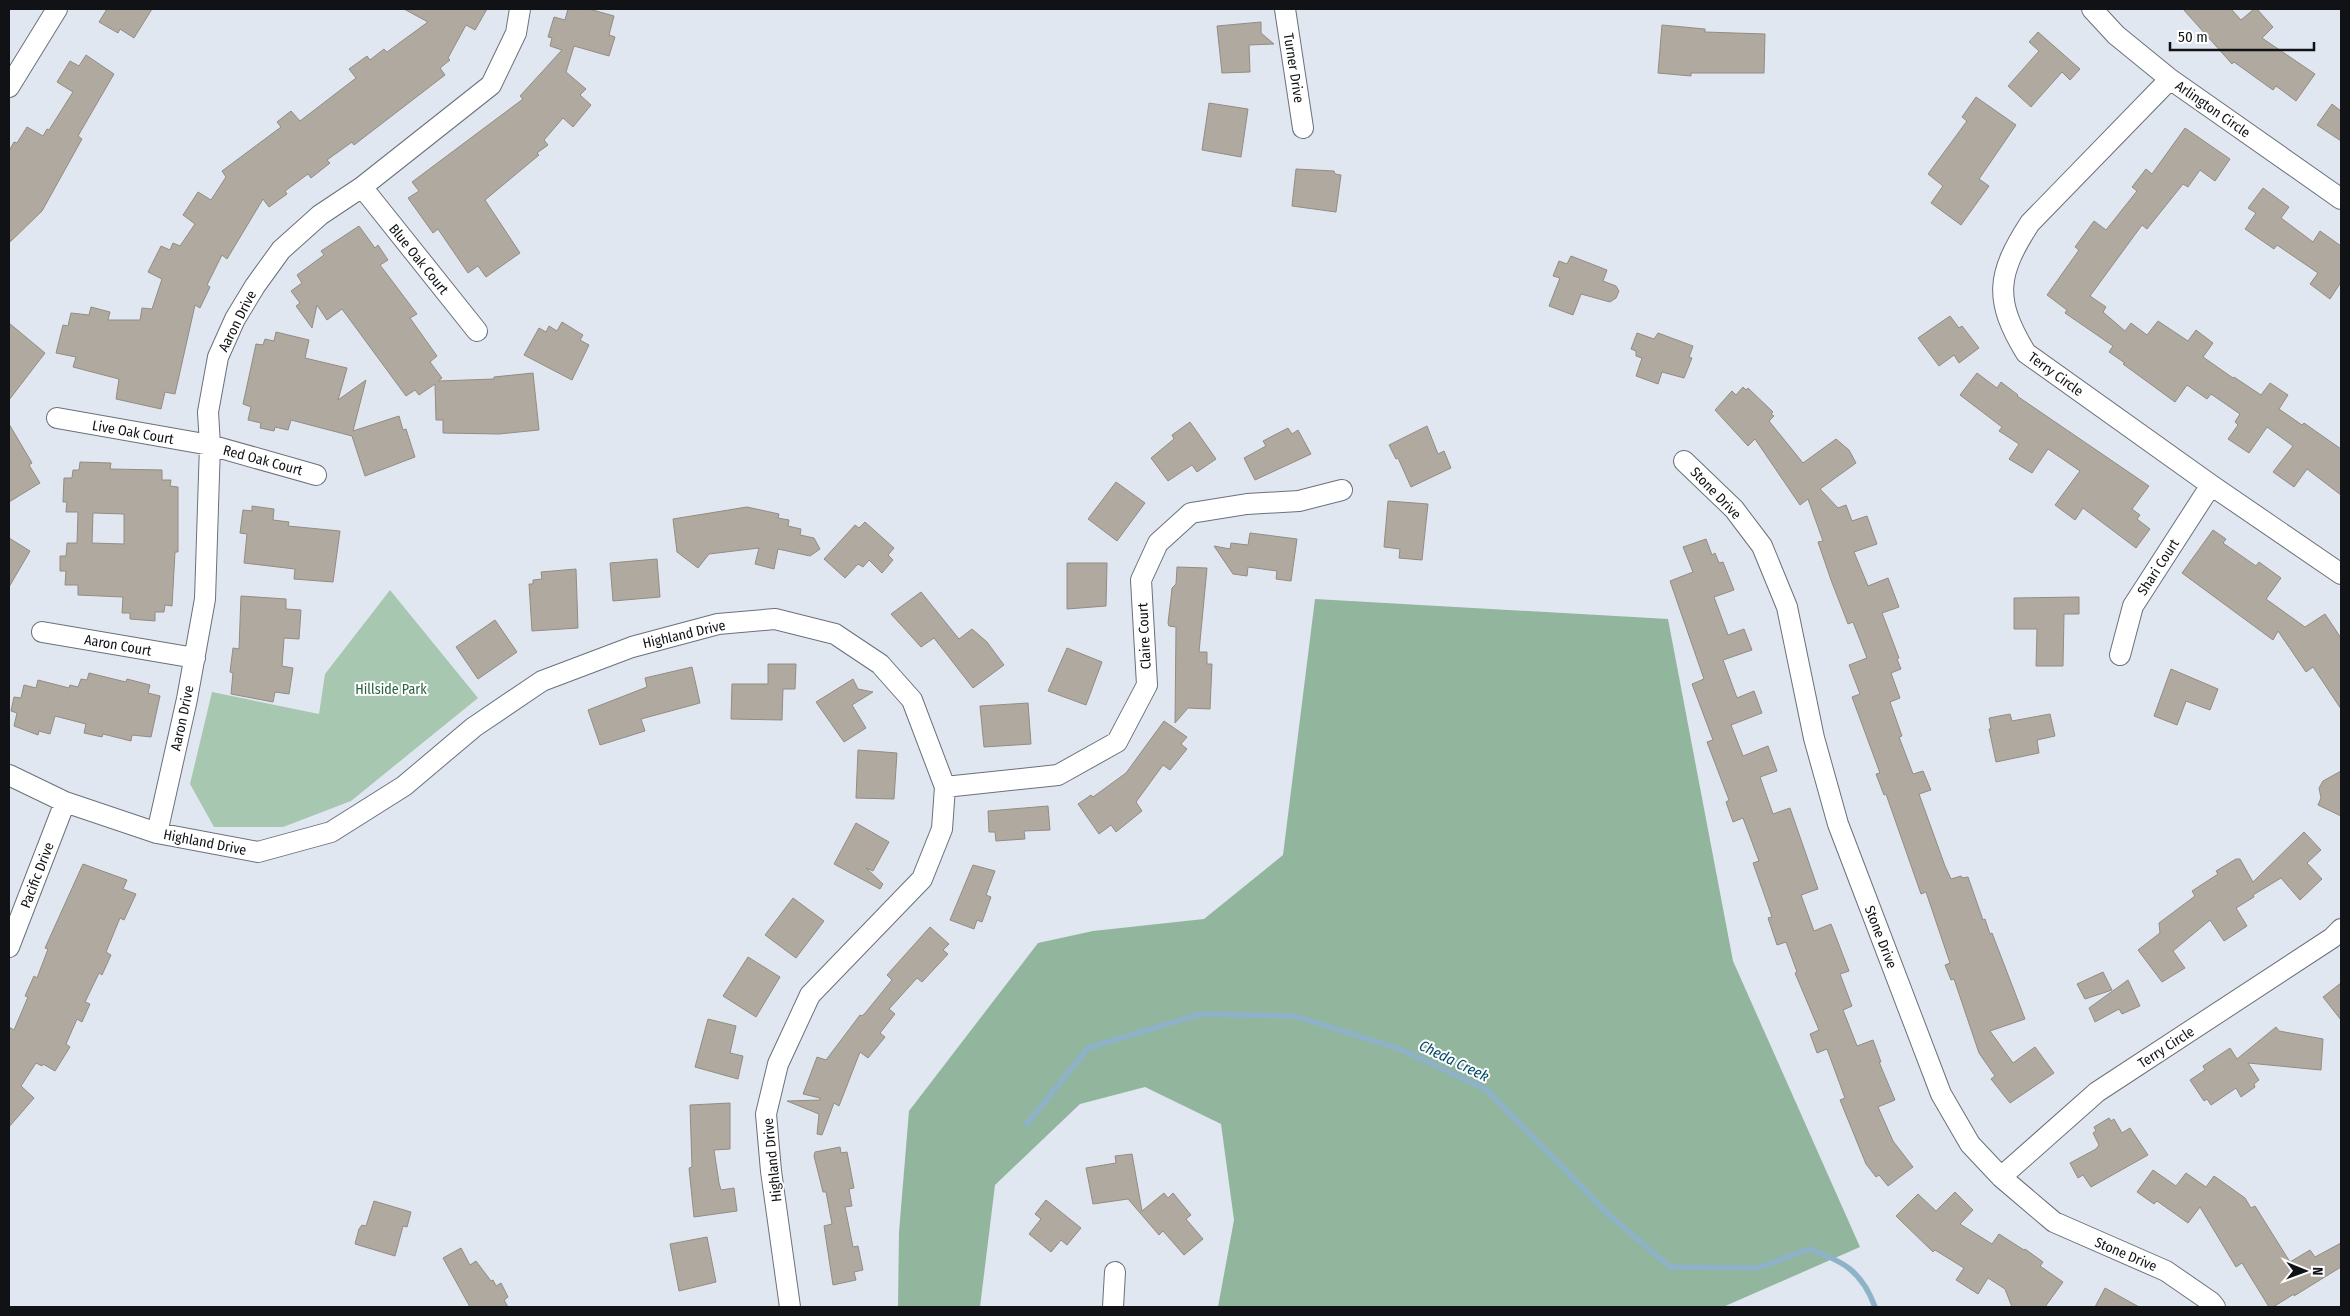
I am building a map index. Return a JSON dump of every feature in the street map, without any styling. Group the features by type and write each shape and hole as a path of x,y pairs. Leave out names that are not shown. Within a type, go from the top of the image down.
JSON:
{"street":[{"path":"9,87 57,9"},
{"name":"Aaron Drive","path":"157,833 195,658 205,599 210,446 208,412 218,357 234,319 281,250 320,215 362,187 491,85 516,33 520,9"},
{"name":"Turner Drive","path":"1285,9 1303,128"},
{"name":"Arlington Circle","path":"2092,9 2116,35 2170,79 2341,199"},
{"name":"Terry Circle","path":"2170,79 2030,223 2012,250 2004,275 2004,300 2010,327 2026,353 2211,485 2341,574"},
{"name":"Blue Oak Court","path":"362,187 477,330"},
{"name":"Live Oak Court","path":"57,418 210,446"},
{"name":"Red Oak Court","path":"210,446 316,475"},
{"name":"Stone Drive","path":"1684,461 1734,509 1762,546 1787,607 1814,738 1841,833 1941,1094 1970,1144 2001,1177 2054,1222 2166,1271 2211,1302 2215,1307"},
{"name":"Shari Court","path":"2120,655 2133,606 2211,485"},
{"name":"Claire Court","path":"945,787 1058,775 1117,742 1147,685 1141,580 1158,543 1191,513 1247,504 1299,501 1342,490"},
{"name":"Highland Drive","path":"9,775 65,802 157,833 258,852 331,832 404,786 474,727 542,681 632,647 718,624 775,620 836,634 880,664 912,700 945,787 942,829 922,879 810,995 778,1064 766,1114 771,1171 790,1307"},
{"name":"Aaron Court","path":"42,632 195,658"},
{"name":"Pacific Drive","path":"9,947 65,802"},
{"name":"Terry Circle","path":"2001,1177 2097,1092 2332,938 2341,929"},
{"path":"1112,1307 1115,1272"}],"green space":[{"name":"Hillside Park","path":"390,590 478,698 351,801 283,827 214,827 190,784 212,692 319,714 325,674"},
{"path":"1315,599 1668,619 1733,961 1860,1247 1723,1307 1218,1307 1234,1220 1221,1124 1145,1087 1080,1104 995,1185 980,1307 898,1307 899,1232 909,1111 1038,943 1093,931 1204,919 1283,855"}],"building":[{"path":"107,9 152,9 134,38 120,29 118,33 99,22"},
{"path":"404,9 487,9 475,30 466,25 448,58 450,60 440,68 445,75 354,145 352,142 327,160 330,163 311,178 308,174 285,191 287,194 269,207 263,199 227,259 222,255 207,285 210,287 200,308 195,305 175,394 165,392 161,409 116,399 119,379 73,367 76,357 56,353 63,325 68,326 71,313 89,315 91,307 110,312 108,320 140,320 142,308 152,309 162,279 148,272 161,246 170,250 173,243 180,246 195,224 183,215 198,192 211,200 226,177 222,171 281,127 277,122 291,111 300,121 356,78 349,69 367,56 370,60 384,49 387,52 428,22"},
{"path":"568,9 589,9 614,16 609,35 615,37 609,56 574,46 566,72 586,89 580,95 591,105 573,127 563,118 544,140 548,145 537,153 539,155 485,200 520,253 486,277 478,266 468,273 438,229 433,233 408,198 419,191 412,182 523,99 520,96 562,50 550,46 552,38 548,37 554,17 565,20"},
{"path":"2183,9 2231,9 2241,20 2254,9 2257,9 2273,27 2262,38 2315,74 2296,101 2276,86 2273,90 2234,62 2232,64"},
{"path":"1261,22 1261,33 1274,44 1249,45 1250,72 1222,73 1217,26"},
{"path":"1662,25 1705,29 1705,32 1765,34 1764,73 1691,73 1691,76 1658,73"},
{"path":"2038,32 2080,69 2070,80 2062,72 2031,107 2008,86 2039,51 2029,42"},
{"path":"86,55 114,74 78,136 82,139 42,211 9,243 9,151 14,142 17,143 27,127 43,136 47,129 49,130 73,92 57,82 70,61 79,66"},
{"path":"1976,97 2016,125 1979,179 1989,186 1961,225 1931,203 1943,186 1928,174 1967,121 1962,117"},
{"path":"1209,103 1248,109 1241,157 1202,150"},
{"path":"2332,104 2341,111 2341,141 2317,125"},
{"path":"2185,128 2230,159 2215,181 2200,170 2188,187 2183,184 2147,229 2142,225 2090,296 2106,307 2103,312 2125,331 2131,323 2147,335 2158,321 2188,341 2196,330 2213,343 2203,357 2261,395 2270,383 2288,395 2279,409 2302,425 2304,423 2341,449 2341,495 2307,469 2294,487 2273,472 2293,446 2267,427 2249,453 2228,439 2238,425 2235,422 2240,414 2211,394 2207,399 2187,385 2175,402 2123,364 2125,363 2109,352 2113,346 2065,313 2067,310 2047,295 2079,250 2075,247 2094,221 2106,230 2137,191 2132,187 2146,169 2152,174"},
{"path":"1296,169 1334,171 1335,174 1341,175 1336,212 1292,206"},
{"path":"2263,188 2289,207 2281,218 2313,242 2320,231 2341,246 2341,282 2330,299 2310,284 2318,273 2277,245 2274,249 2245,229 2256,213 2248,208"},
{"path":"359,226 375,248 378,245 388,260 380,265 417,314 410,318 437,356 430,362 442,378 438,381 494,379 494,377 533,373 539,430 499,434 443,433 443,420 436,420 435,384 419,395 415,390 406,396 342,309 327,320 317,305 312,328 296,306 300,303 291,291 302,283 297,275 324,255 321,251"},
{"path":"1571,256 1607,270 1603,281 1616,286 1619,291 1616,298 1610,302 1581,294 1573,315 1549,306 1560,278 1553,276 1559,261 1567,264"},
{"path":"1950,316 1959,328 1962,326 1979,348 1959,363 1954,355 1939,366 1918,338"},
{"path":"562,322 583,335 580,340 589,345 572,380 524,355 539,328 546,332 549,326 557,331"},
{"path":"9,323 45,353 9,400"},
{"path":"276,332 309,340 305,358 347,368 338,400 366,380 353,431 399,416 403,430 406,429 415,457 365,476 352,436 291,420 288,430 275,427 274,431 260,428 261,423 248,420 251,407 243,404 256,344 263,345 265,339 274,341"},
{"path":"1637,333 1654,339 1658,333 1693,346 1689,357 1692,358 1684,378 1662,372 1658,384 1636,376 1642,358 1636,356 1636,351 1631,349"},
{"path":"1977,373 1997,388 2001,382 2017,396 2149,486 2132,509 2140,515 2137,519 2150,529 2136,548 2083,508 2075,520 2055,505 2080,471 2048,449 2032,473 2009,459 2019,444 1999,431 2002,427 1960,395"},
{"path":"1743,387 1746,390 1748,388 1773,412 1771,414 1774,416 1769,421 1803,463 1836,439 1849,450 1856,463 1820,489 1838,508 1846,505 1852,521 1867,516 1877,544 1854,552 1868,586 1888,578 1899,607 1882,613 1899,658 1897,659 1901,669 1891,673 1900,698 1890,702 1902,736 1899,737 1913,774 1923,771 1931,790 1919,794 1945,866 1951,879 1961,876 1962,878 1968,877 1983,920 1985,919 1990,934 1992,933 2025,1019 1990,1031 2013,1063 2035,1047 2054,1073 2010,1103 1991,1079 1995,1076 1979,1053 1954,979 1951,980 1945,965 1950,963 1926,892 1921,894 1886,794 1884,795 1876,774 1880,773 1852,697 1860,694 1849,665 1867,658 1853,622 1848,624 1831,580 1818,542 1823,541 1808,499 1800,505 1755,439 1748,446 1715,410 1732,391 1736,395"},
{"path":"1190,422 1216,459 1197,472 1192,465 1168,481 1151,458 1174,439 1172,435"},
{"path":"9,424 32,463 29,465 40,483 9,502"},
{"path":"1427,426 1438,454 1444,451 1451,468 1411,487 1398,458 1396,459 1389,445"},
{"path":"1288,428 1292,434 1298,430 1311,454 1255,480 1244,458 1266,446 1263,441"},
{"path":"80,462 111,463 110,469 162,470 162,480 171,480 170,486 178,487 178,552 175,552 172,606 165,605 164,612 155,612 155,621 130,619 130,613 122,613 123,597 78,595 78,585 65,585 66,571 60,571 60,556 66,556 67,543 77,543 78,512 66,512 67,502 63,502 64,478 72,478 73,470 79,470","holes":["93,513 124,514 124,544 92,543"]},
{"path":"1116,482 1145,503 1117,541 1088,519"},
{"path":"1388,501 1428,504 1422,560 1399,558 1400,549 1384,547"},
{"path":"252,506 274,509 273,520 289,522 288,526 340,531 333,582 294,579 295,569 244,563 247,534 240,533 243,510 252,511"},
{"path":"747,507 779,514 778,518 789,520 788,526 801,529 800,535 814,538 820,549 810,556 778,549 774,569 755,564 759,548 709,554 698,568 677,552 673,519"},
{"path":"865,522 894,548 888,555 893,560 882,573 869,560 863,567 858,564 845,578 824,559 855,525 859,528"},
{"path":"2213,530 2226,539 2223,543 2256,566 2259,562 2281,578 2266,599 2305,627 2325,614 2341,638 2341,709 2313,667 2306,672 2278,631 2273,640 2182,573"},
{"path":"1250,533 1297,539 1291,581 1276,579 1277,571 1248,567 1247,576 1233,574 1214,546 1230,549 1231,543 1248,545"},
{"path":"9,538 30,551 9,587"},
{"path":"1706,539 1712,555 1715,553 1719,563 1723,562 1734,590 1714,597 1728,635 1744,629 1752,650 1723,660 1737,698 1754,691 1762,713 1731,725 1743,756 1768,746 1777,771 1760,777 1773,814 1790,808 1818,889 1801,895 1814,931 1831,924 1849,971 1840,974 1852,1006 1843,1010 1857,1046 1873,1040 1881,1062 1879,1062 1895,1100 1878,1107 1893,1141 1913,1167 1888,1186 1879,1175 1876,1177 1866,1164 1840,1100 1845,1098 1827,1049 1817,1053 1810,1034 1819,1030 1795,973 1797,972 1786,942 1777,945 1768,918 1772,917 1753,863 1759,861 1743,818 1733,822 1726,802 1729,800 1707,742 1713,740 1692,684 1704,679 1670,581 1693,572 1683,547"},
{"path":"657,559 660,597 613,601 610,563"},
{"path":"1067,563 1107,563 1106,606 1067,609"},
{"path":"1177,567 1207,568 1199,652 1207,652 1207,664 1212,664 1210,709 1188,708 1175,723 1176,627 1169,626 1168,623 1172,588 1176,584"},
{"path":"576,569 578,628 532,631 529,584 533,584 533,580 542,579 541,572"},
{"path":"921,592 959,639 972,629 987,642 1004,665 973,688 934,638 921,647 891,614"},
{"path":"241,596 286,599 286,609 301,610 299,639 284,638 282,666 293,668 289,694 275,692 273,702 231,694 233,673 230,672 233,648 239,649"},
{"path":"2079,597 2079,614 2064,614 2063,666 2036,666 2037,629 2014,629 2014,598"},
{"path":"495,620 517,652 478,679 456,647"},
{"path":"1067,648 1102,662 1086,705 1048,691"},
{"path":"768,664 796,664 795,689 783,689 782,720 731,719 732,684 768,684"},
{"path":"692,667 700,703 641,719 645,731 600,745 588,710 647,687 645,678"},
{"path":"2171,669 2218,689 2210,710 2186,701 2177,725 2154,716"},
{"path":"89,673 126,682 127,679 150,685 148,693 160,696 151,737 132,735 131,741 103,734 102,737 84,733 86,724 55,716 50,734 39,731 38,735 14,726 17,713 11,711 14,697 21,698 24,685 36,688 38,680 69,688 70,685 78,687 81,679 87,680"},
{"path":"853,679 858,689 873,692 852,705 866,728 844,742 816,702"},
{"path":"1028,703 1031,744 984,747 980,706"},
{"path":"2010,714 2012,721 2050,714 2055,736 2037,740 2039,753 1996,762 1989,729 1991,729 1989,718"},
{"path":"1164,721 1187,737 1181,744 1187,749 1170,770 1163,765 1136,802 1142,811 1116,832 1111,825 1099,834 1078,804 1091,795 1093,797 1126,773"},
{"path":"858,750 897,753 894,799 856,798"},
{"path":"2341,771 2341,816 2318,805 2321,798 2319,788 2323,781"},
{"path":"1048,806 1050,830 1024,831 1025,839 996,841 995,832 989,832 988,811"},
{"path":"856,823 889,842 873,871 866,868 883,884 880,889 834,864"},
{"path":"2304,832 2321,850 2307,863 2322,879 2300,900 2281,878 2253,895 2254,897 2236,908 2247,926 2224,941 2210,920 2173,951 2185,968 2162,982 2138,950 2160,933 2159,923 2195,896 2192,891 2218,874 2216,871 2236,859 2240,859 2253,882"},
{"path":"83,864 127,880 123,889 136,894 124,920 120,918 106,952 111,955 102,975 99,973 85,1002 90,1004 82,1022 77,1019 66,1044 70,1047 55,1071 43,1064 42,1066 36,1063 21,1086 34,1098 9,1127 9,1027 14,1030 28,997 25,996 34,976 37,978 48,949 45,948"},
{"path":"973,865 995,871 986,895 991,897 982,922 977,920 974,929 950,920"},
{"path":"793,898 824,921 796,958 765,935"},
{"path":"930,927 949,944 943,950 948,954 922,982 917,978 889,1009 895,1014 880,1033 885,1037 868,1058 860,1052 839,1106 834,1103 822,1135 817,1134 819,1114 787,1101 820,1100 820,1098 803,1094 817,1057 826,1060 860,1015 862,1016 866,1012 892,980 887,975"},
{"path":"748,957 780,977 756,1017 723,996"},
{"path":"2103,972 2112,990 2085,999 2077,984"},
{"path":"2128,980 2140,1006 2122,1014 2119,1009 2095,1022 2089,1008"},
{"path":"2341,983 2341,1020 2323,997"},
{"path":"708,1019 736,1026 730,1053 743,1056 738,1079 695,1067"},
{"path":"2276,1027 2279,1031 2323,1039 2321,1070 2248,1063 2259,1080 2254,1084 2255,1087 2241,1097 2236,1088 2211,1105 2207,1099 2204,1101 2190,1080 2205,1070 2203,1066 2230,1048 2237,1059"},
{"path":"730,1103 730,1149 714,1150 721,1190 734,1188 737,1211 694,1217 689,1168 692,1167 690,1105"},
{"path":"2109,1118 2111,1121 2114,1119 2122,1133 2130,1128 2148,1155 2091,1187 2083,1175 2078,1178 2070,1163 2096,1149 2099,1145 2093,1133 2096,1131 2094,1127"},
{"path":"840,1147 841,1153 847,1152 854,1188 849,1189 852,1206 845,1207 853,1247 858,1246 863,1270 854,1272 856,1280 833,1285 824,1226 832,1224 826,1192 823,1192 814,1156 815,1152"},
{"path":"1132,1154 1142,1211 1164,1193 1168,1198 1173,1193 1191,1215 1186,1219 1203,1239 1184,1255 1163,1231 1159,1235 1128,1199 1093,1204 1086,1168 1116,1163 1115,1156"},
{"path":"2153,1170 2176,1186 2186,1173 2206,1187 2214,1176 2245,1198 2251,1208 2255,1206 2290,1262 2310,1250 2315,1257 2341,1243 2341,1267 2294,1296 2294,1294 2273,1307 2269,1307 2242,1263 2236,1267 2200,1207 2188,1223 2157,1201 2154,1204 2137,1192"},
{"path":"1955,1192 1973,1210 1960,1224 1992,1244 1999,1234 2043,1262 2040,1266 2063,1282 2045,1307 2012,1307 2005,1289 1988,1278 1978,1294 1956,1280 1964,1268 1935,1250 1933,1252 1896,1216 1918,1194 1936,1211"},
{"path":"1046,1200 1081,1228 1067,1245 1061,1240 1051,1252 1029,1234 1041,1219 1035,1214"},
{"path":"374,1201 411,1212 407,1227 403,1226 395,1256 355,1244 359,1229 362,1225 366,1226"},
{"path":"707,1237 716,1282 679,1291 670,1244"},
{"path":"461,1248 470,1265 476,1261 496,1286 501,1283 508,1297 504,1300 508,1307 470,1307 443,1258"},
{"path":"2105,1288 2139,1307 2095,1307"}],"waterway":[{"name":"Cheda Creek","path":"1027,1124 1088,1048 1200,1014 1295,1016 1400,1049 1487,1090 1608,1214 1670,1267 1758,1268 1809,1249 1832,1258 1850,1269 1864,1284 1875,1307"}]}
